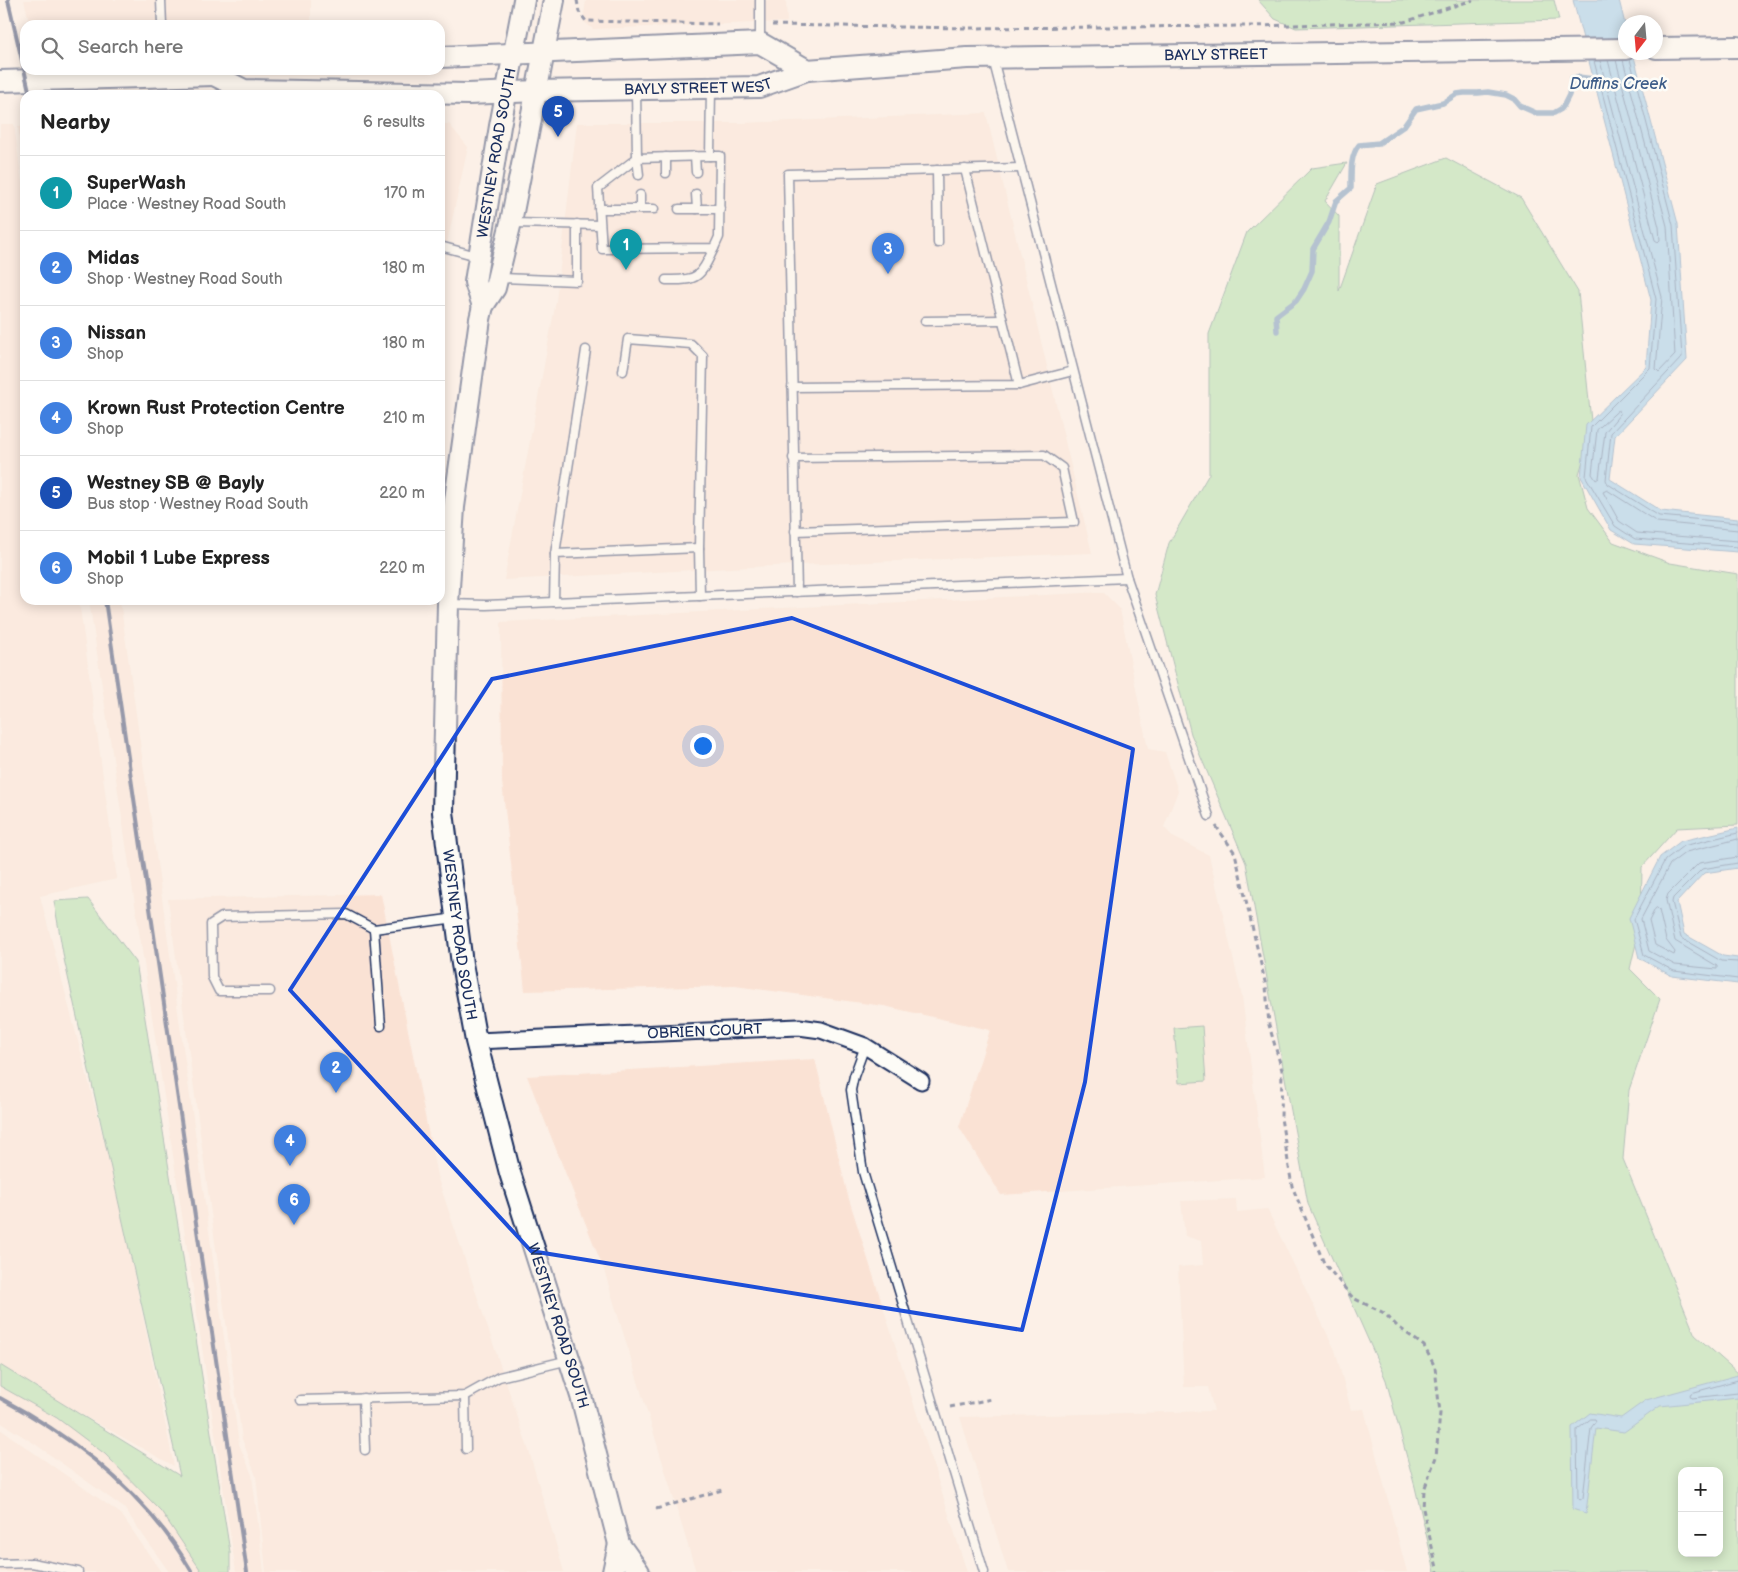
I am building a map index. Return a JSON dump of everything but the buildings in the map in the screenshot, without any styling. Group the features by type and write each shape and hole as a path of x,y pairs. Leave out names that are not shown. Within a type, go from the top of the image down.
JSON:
{"main road":[{"name":"WESTNEY ROAD SOUTH","path":"483,306 475,282 505,92 524,0"},
{"name":"WESTNEY ROAD SOUTH","path":"554,0 511,222 495,288 483,306 454,507 448,604 444,812 462,964 476,1041 510,1173 581,1396 619,1544 638,1572"},
{"path":"445,57 544,53 760,34"},
{"name":"BAYLY STREET WEST","path":"760,34 807,70"},
{"path":"1663,48 1738,47"},
{"name":"BAYLY STREET","path":"807,70 992,58 1618,49"},
{"name":"BAYLY STREET WEST","path":"445,94 537,90 759,87 807,70"},
{"name":"BAYLY STREET WEST","path":"0,81 122,75"},
{"name":"BAYLY STREET WEST","path":"223,75 244,90"},
{"name":"WESTNEY ROAD SOUTH","path":"613,1572 619,1544"}],"street":[{"name":"OBRIEN COURT","path":"476,1041 799,1027 821,1030 865,1046 921,1081"}],"lane":[{"path":"161,0 162,20"},
{"path":"760,0 760,34"},
{"path":"992,58 1127,578 1209,816"},
{"path":"710,156 711,87"},
{"path":"636,88 639,175"},
{"path":"695,156 696,172"},
{"path":"666,280 686,281 694,278 704,269 714,248 719,237 720,156 638,158 598,188 602,249 714,248"},
{"path":"666,157 666,173"},
{"path":"797,592 788,174 1021,168"},
{"path":"965,169 1019,385"},
{"path":"937,170 938,243"},
{"path":"640,194 640,209"},
{"path":"696,194 697,209"},
{"path":"599,208 654,209"},
{"path":"678,209 720,209"},
{"path":"511,222 600,225"},
{"path":"577,224 577,281"},
{"path":"445,247 479,257"},
{"path":"497,278 587,280"},
{"path":"925,321 1002,320"},
{"path":"623,371 628,339 691,344 703,356 699,548 700,596"},
{"path":"554,602 555,554 586,350"},
{"path":"792,387 1019,385 1074,371"},
{"path":"793,458 1044,455 1062,468 1074,522 795,531"},
{"path":"555,554 699,548"},
{"path":"448,604 486,605 1127,578"},
{"path":"270,992 219,991 212,977 211,924 222,917 346,914 374,929 457,918"},
{"path":"374,929 381,1026"},
{"path":"865,1046 850,1090 863,1172 984,1572"},
{"path":"300,1400 465,1396 499,1377 569,1360"},
{"path":"465,1396 466,1450"},
{"path":"363,1398 365,1450"},
{"path":"0,1564 32,1563 78,1572"}],"path":[{"path":"578,0 579,12 586,21 721,24"},
{"path":"760,34 966,28 1254,26 1404,22 1473,0"},
{"path":"1209,816 1235,853 1266,986 1269,1026 1282,1070 1281,1118 1292,1186 1324,1263 1353,1298 1384,1313 1397,1326 1424,1346 1435,1367 1440,1413 1436,1457 1424,1490 1423,1509 1438,1572"},
{"path":"950,1407 992,1399"},
{"path":"656,1509 722,1490"}],"highlighted area":[{"path":"792,618 1133,749 1085,1082 1022,1330 531,1251 290,990 492,679"}],"shaded area":[{"path":"24,0 311,0 311,20 29,20"},
{"path":"586,0 786,0 787,22 593,29 583,21"},
{"path":"986,113 1092,553 751,567 504,580 556,301 577,123 741,123"},
{"path":"0,124 14,124 20,168 20,605 80,605 117,879 40,896 114,1179 174,1466 0,1369"},
{"path":"445,124 449,124 468,147 445,252"},
{"path":"1103,592 1120,609 1148,749 1165,752 1178,791 1164,827 1173,837 1209,855 1242,996 1265,1177 1001,1195 959,1127 990,1030 884,1006 735,986 525,991 502,782 501,622"},
{"path":"90,605 121,605 239,1444 252,1475 264,1572 236,1572"},
{"path":"381,894 437,1176 529,1451 564,1572 266,1572 256,1476 242,1439 168,899"},
{"path":"815,1059 848,1196 967,1572 696,1572 604,1270 527,1076"},
{"path":"1236,1199 1237,1212 1267,1209 1335,1350 1351,1410 1364,1409 1407,1572 1008,1572 960,1417 1214,1411 1208,1387 1184,1387 1178,1267 1203,1265 1201,1241 1185,1236 1181,1201"},
{"path":"0,1382 59,1412 168,1511 207,1572 169,1572 124,1508 35,1444 0,1422"},
{"path":"0,1429 121,1514 161,1572 0,1572"}],"green space":[{"path":"1258,0 1554,0 1559,20 1296,28 1275,19"},
{"path":"1446,158 1521,198 1578,292 1592,431 1579,474 1588,508 1613,542 1670,563 1738,574 1738,825 1677,828 1642,867 1641,922 1630,969 1660,999 1629,1090 1623,1159 1695,1335 1738,1373 1738,1572 1435,1572 1415,1487 1386,1380 1308,1204 1246,863 1191,734 1155,595 1169,543 1209,474 1209,334 1247,232 1312,168 1347,163 1325,201 1339,216 1339,291 1377,184"},
{"path":"88,899 136,962 230,1552 230,1572 202,1572 161,1511 105,1454 57,1418 0,1386 0,1365 180,1476 64,959 54,901"},
{"path":"1202,1026 1206,1081 1179,1083 1174,1028"}],"water":[{"name":"Duffins Creek","path":"1573,0 1619,0 1623,15 1618,15 1618,60 1635,60 1678,224 1687,360 1615,436 1610,479 1661,511 1738,519 1738,552 1634,544 1611,530 1581,477 1586,425 1646,367 1651,300"},
{"path":"1738,828 1738,868 1704,873 1677,902 1684,934 1723,956 1738,958 1738,984 1672,976 1639,958 1629,918 1660,857 1681,841"},
{"path":"1738,1375 1738,1398 1660,1406 1624,1432 1596,1428 1586,1513 1573,1509 1572,1427 1590,1413 1621,1418 1646,1400"}],"waterway":[{"path":"1277,331 1276,316 1296,301 1304,289 1312,271 1313,249 1329,222 1336,201 1351,188 1353,159 1359,145 1379,143 1404,126 1416,109 1443,103 1457,94 1488,92 1506,95 1514,99 1520,106 1536,113 1554,113 1564,105 1569,95 1572,78 1594,79"}],"railway":[{"path":"8,0 20,52"},
{"path":"25,75 29,90"},
{"path":"106,605 247,1572"},
{"path":"0,1398 56,1432 108,1472 132,1494 154,1519 174,1544 192,1572"}],"place":[{"name":"Westney SB @ Bayly","path":"558,137"},
{"name":"SuperWash","path":"626,270"},
{"name":"Nissan","path":"888,274"},
{"name":"Midas","path":"336,1093"},
{"name":"Krown Rust Protection Centre","path":"290,1166"},
{"name":"Mobil 1 Lube Express","path":"294,1225"}]}
